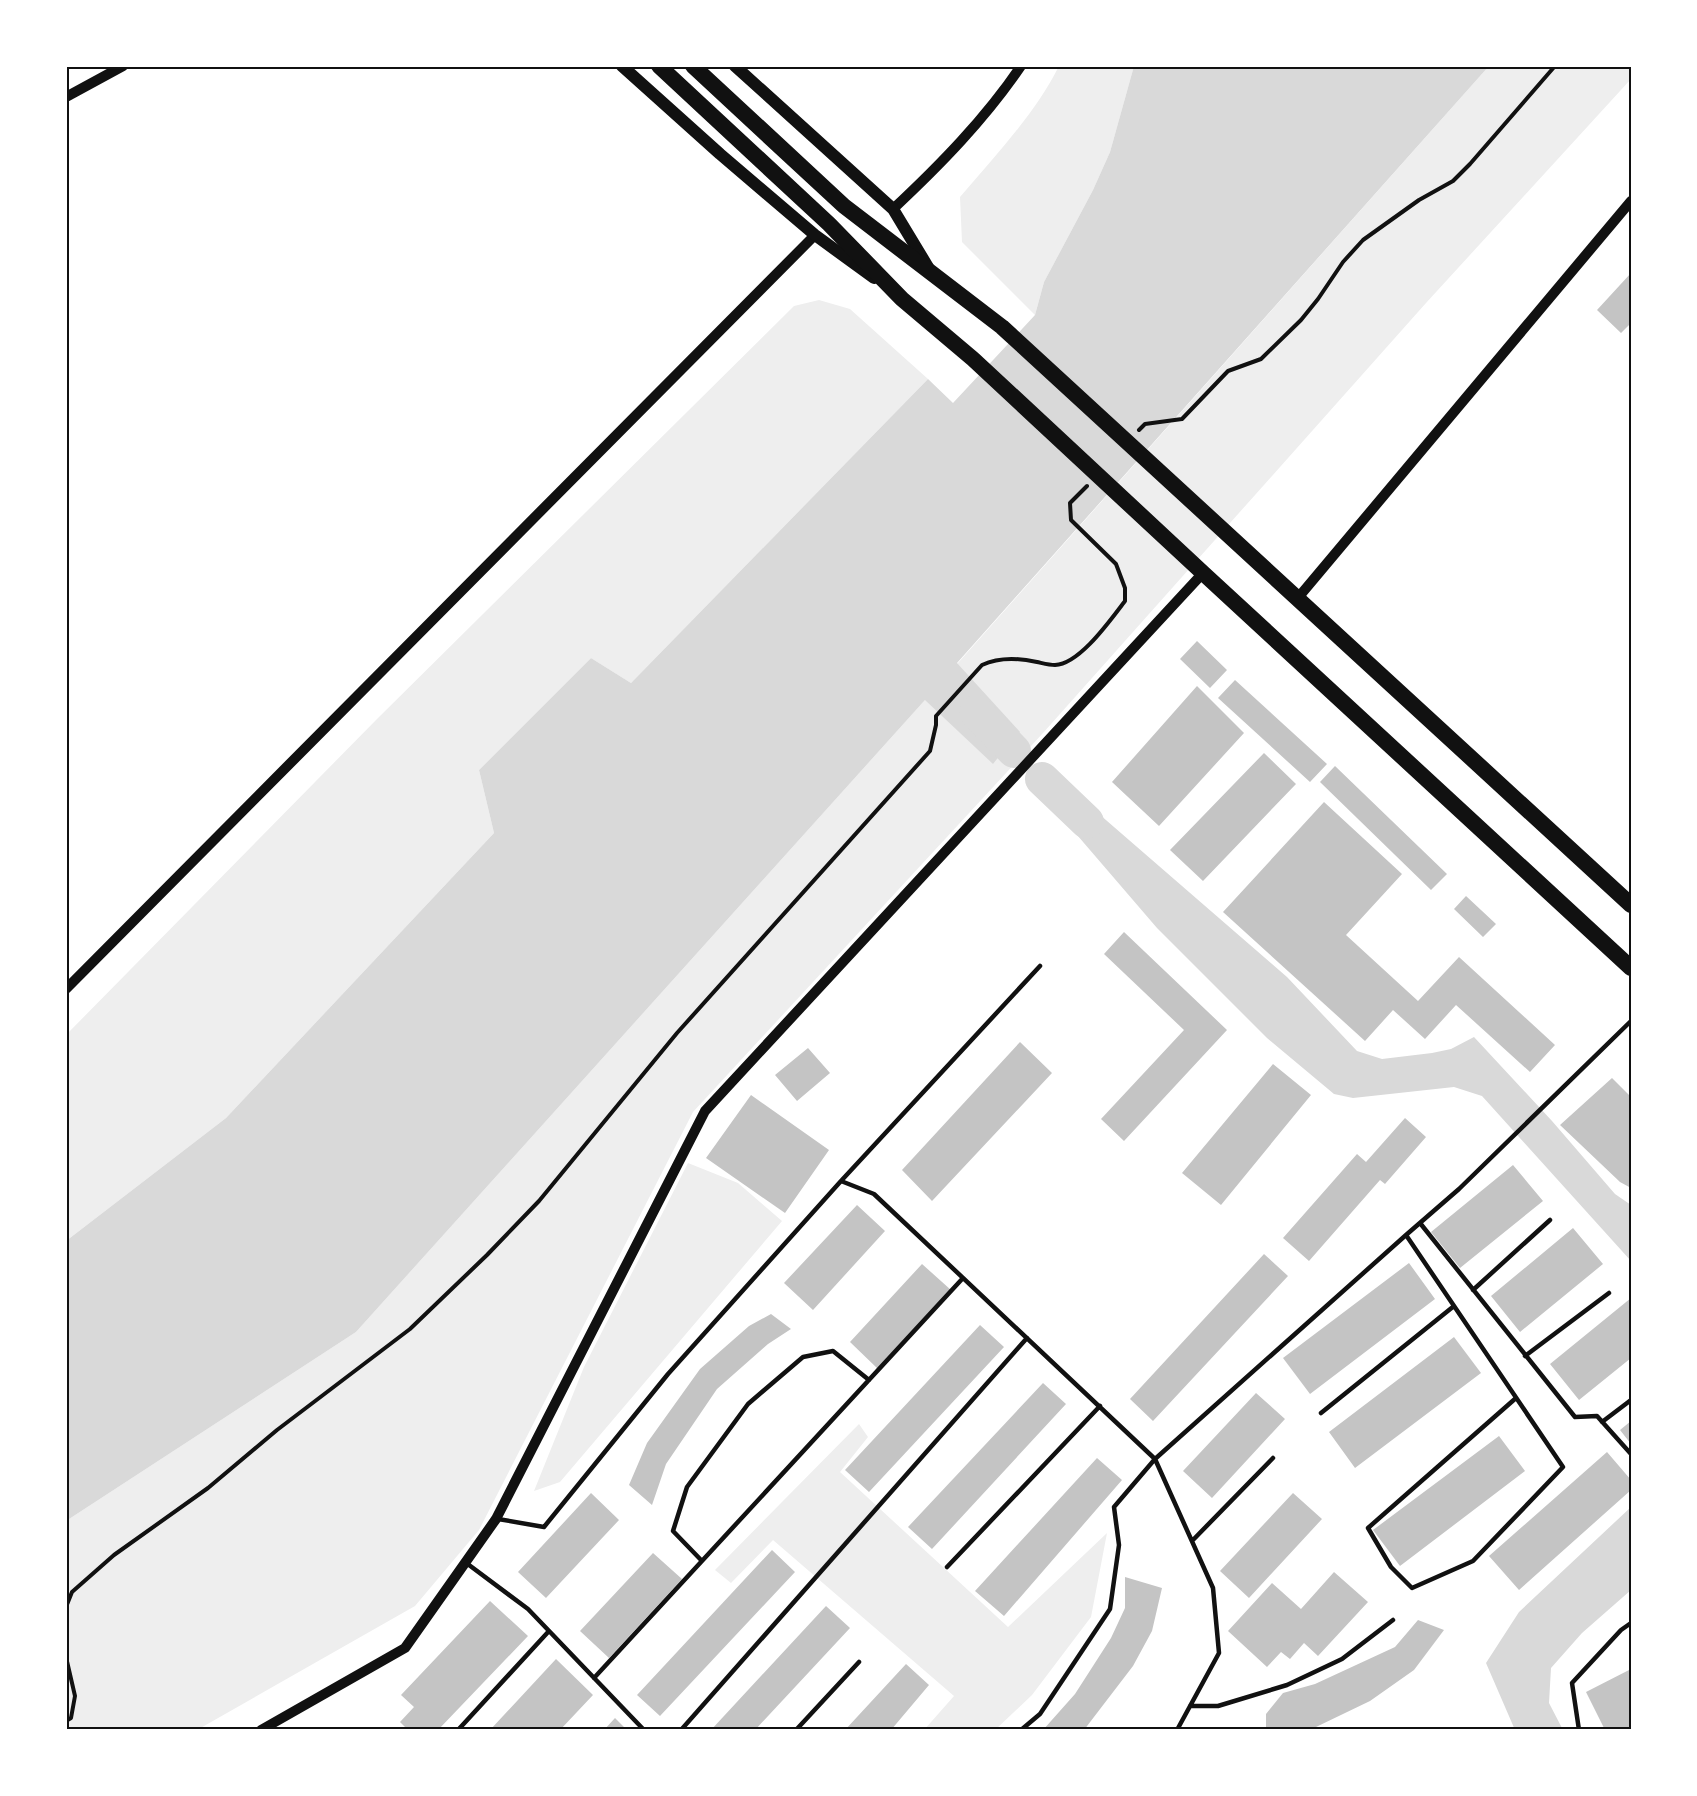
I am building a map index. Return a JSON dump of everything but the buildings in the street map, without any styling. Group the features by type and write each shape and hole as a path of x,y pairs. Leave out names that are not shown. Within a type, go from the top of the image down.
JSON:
{"highway":[{"path":"659,66 830,224 902,299 973,359 1097,479 1203,573 1631,968"},
{"path":"693,66 844,206 1002,327 1135,439 1297,599 1631,905"}],"main road":[{"path":"622,66 815,235 902,299"},
{"path":"735,66 893,209 930,271"}],"street":[{"path":"66,98 123,66"},
{"path":"893,209 979,122 1021,66"},
{"path":"1297,599 1631,201"},
{"path":"66,989 815,235"},
{"path":"261,1730 405,1648 496,1519 705,1111 1203,573"}],"lane":[{"path":"496,1519 544,1527 668,1374 841,1181 1040,966"},
{"path":"1021,1730 1040,1713 1110,1610 1119,1545 1114,1507 1155,1459 1459,1189 1631,1021"},
{"path":"841,1181 874,1194 1155,1459 1213,1588 1219,1653 1176,1730"},
{"path":"1473,1290 1550,1220"},
{"path":"1420,1223 1575,1418 1597,1416 1631,1454"},
{"path":"1406,1235 1563,1467 1473,1561 1412,1588 1391,1568 1368,1528 1516,1398"},
{"path":"594,1678 963,1278"},
{"path":"1525,1356 1609,1293"},
{"path":"1321,1413 1454,1306"},
{"path":"681,1730 1027,1338"},
{"path":"702,1561 673,1531 687,1487 748,1404 803,1357 833,1351 869,1380"},
{"path":"1602,1422 1631,1400"},
{"path":"947,1567 1100,1407"},
{"path":"1192,1541 1273,1458"},
{"path":"465,1562 528,1609 644,1730"},
{"path":"1190,1706 1218,1706 1287,1685 1342,1659 1393,1620"},
{"path":"1579,1730 1572,1683 1621,1630 1631,1623"},
{"path":"458,1730 549,1630"},
{"path":"796,1730 859,1662"}],"path":[{"path":"1135,439 1144,424 1182,419 1228,371 1261,359 1301,320 1343,262 1363,240 1419,200 1453,181 1555,66"},
{"path":"66,1607 72,1592 114,1555 208,1488 277,1430 410,1329 487,1255 539,1201 677,1033 930,751 936,717 982,665 1010,658 1055,665 1072,660 1100,633 1125,601 1125,588 1116,564 1071,520 1070,503 1097,479"},
{"path":"66,1657 75,1696 71,1718 66,1721"}],"shaded area":[{"path":"1059,66 1134,66 1110,152 1093,190 1044,282 1035,315 962,242 960,197 1026,118"},
{"path":"1134,66 1489,66 957,663 1020,732 993,764 925,700 356,1332 66,1521 66,1241 226,1118 494,833 479,770 591,658 631,683 928,379 953,403 1035,315 1044,282 1093,190 1110,152"},
{"path":"1489,66 1631,66 1631,79 1426,303 1043,733 693,1112 479,1530 415,1606 197,1730 66,1730 66,1521 356,1332 925,700"},
{"path":"819,300 850,309 928,379 631,683 591,658 479,770 494,833 226,1118 66,1241 66,1035 377,719 794,306"},
{"path":"1069,788 1287,977 1357,1051 1382,1059 1451,1049 1474,1037 1552,1121 1615,1194 1631,1205 1631,1261 1482,1096 1454,1087 1353,1098 1334,1094 1267,1038 1157,928 1053,807 1053,789"},
{"path":"688,1163 738,1183 782,1221 560,1482 534,1491 584,1367"},
{"path":"859,1424 868,1437 840,1472 1008,1627 1107,1533 1091,1617 1032,1695 995,1730 924,1730 954,1696 773,1540 731,1583 715,1570"},
{"path":"1631,1507 1631,1590 1582,1633 1551,1668 1549,1703 1563,1730 1515,1730 1486,1663 1519,1612"}],"waterway":[{"path":"976,712 1014,751"},
{"path":"1042,779 1087,822"}]}
